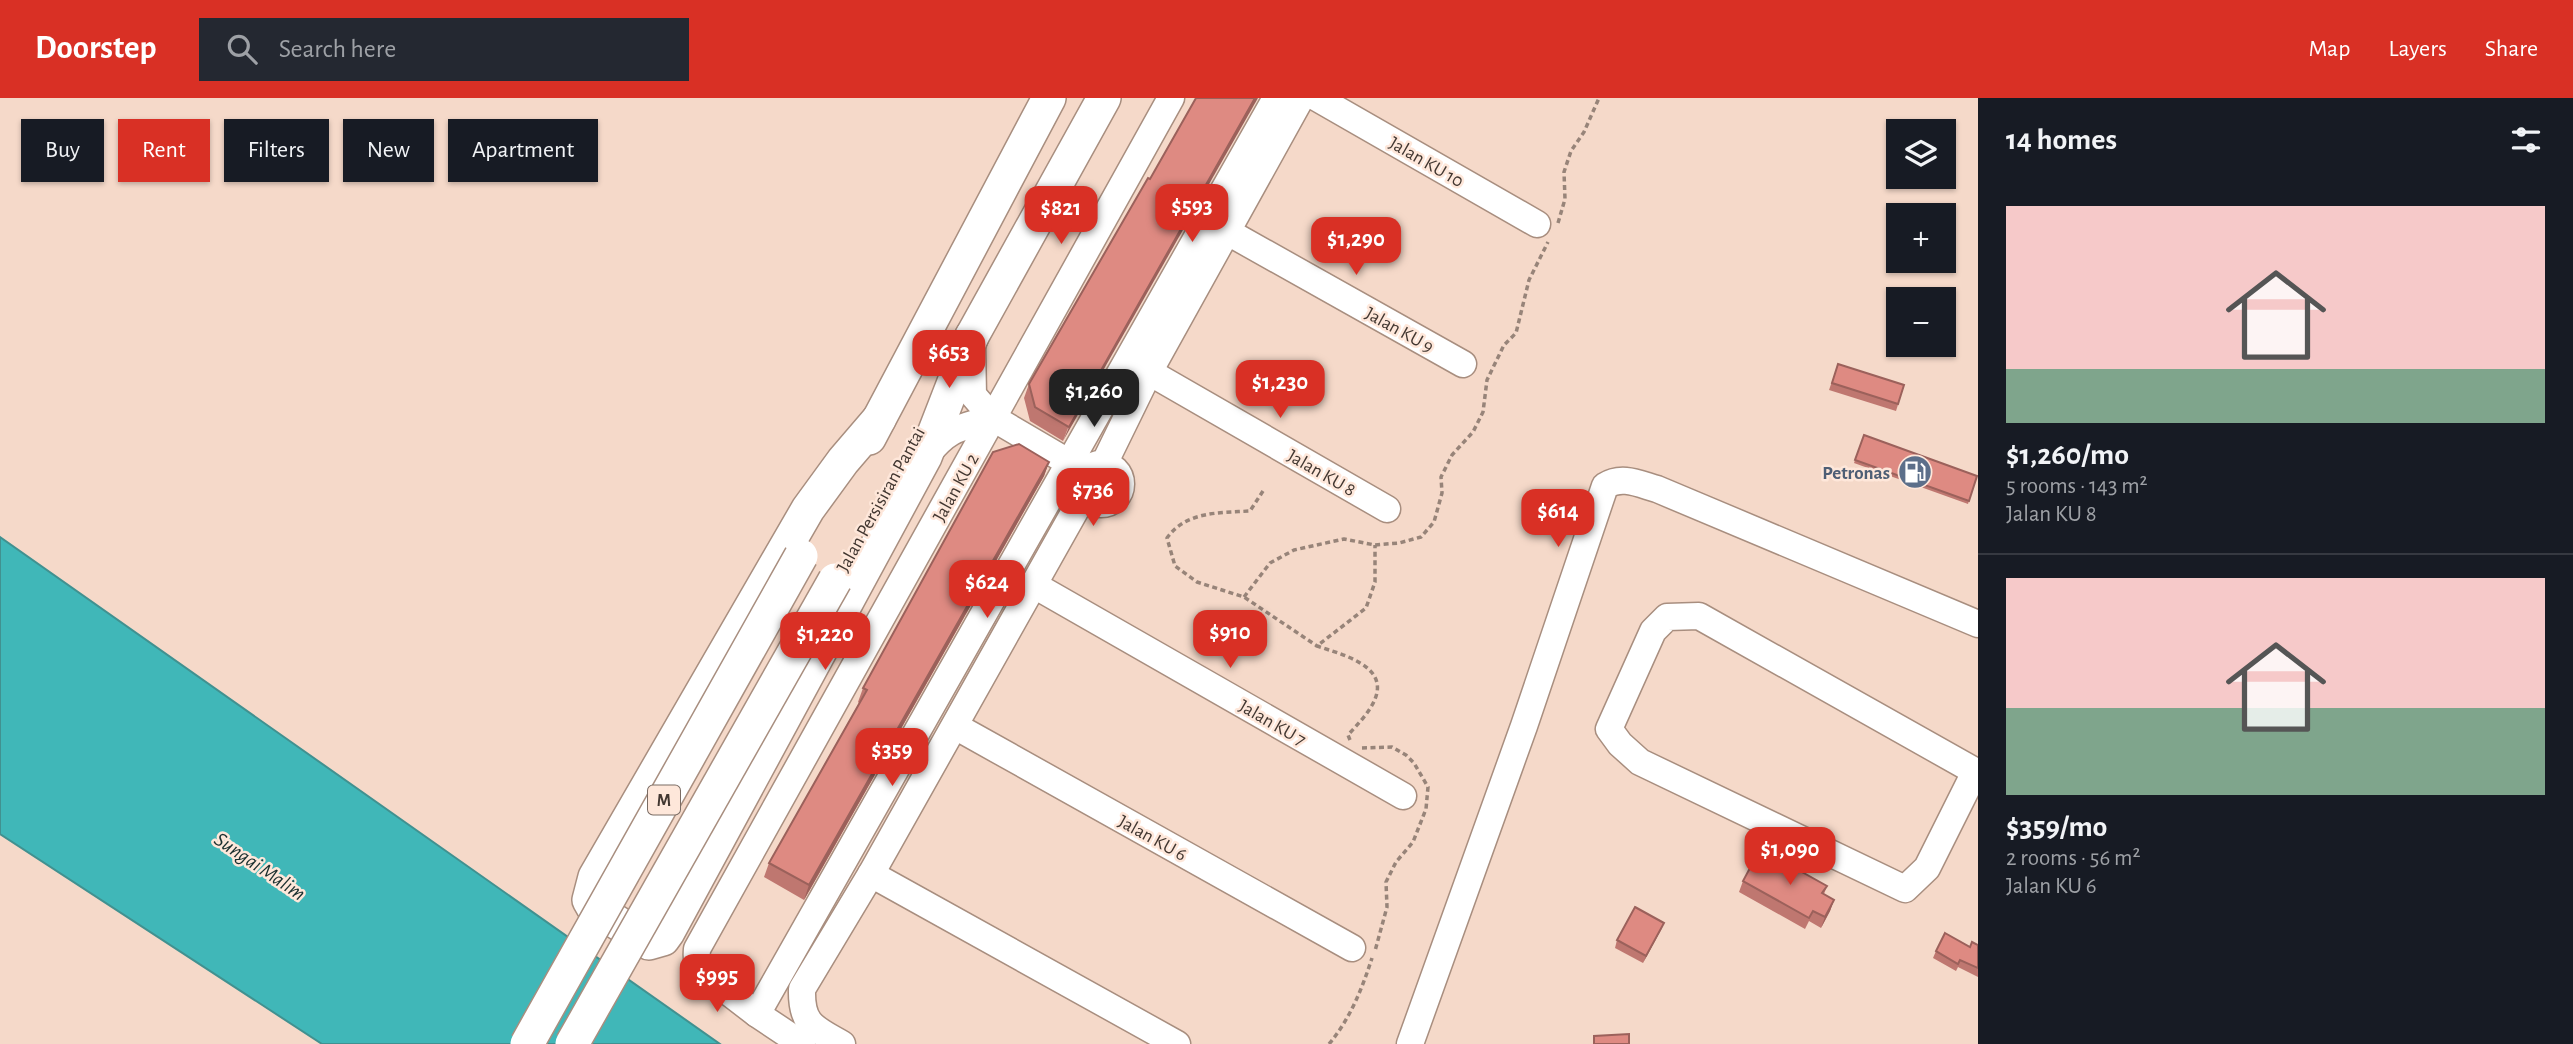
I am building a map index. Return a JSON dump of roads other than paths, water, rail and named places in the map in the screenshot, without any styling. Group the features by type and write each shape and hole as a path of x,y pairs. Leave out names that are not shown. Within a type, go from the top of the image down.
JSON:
{"main road":[{"name":"Jalan Persisiran Pantai","path":"527,1044 879,419 1049,98"},
{"name":"Jalan Persisiran Pantai","path":"572,1044 1104,98"},
{"path":"879,419 843,461 808,509 595,877 589,900 593,908 649,943 663,939 925,457 972,336"}],"street":[{"name":"Jalan KU 2","path":"757,1014 698,967 697,949 1171,98"},
{"path":"842,1044 816,1029 806,1017 801,1007 802,989 872,874 1034,585 1085,474 1276,98"},
{"path":"802,1044 757,1014 1149,372 1301,98"},
{"name":"Jalan KU 10","path":"1317,98 1549,228"},
{"name":"Jalan KU 9","path":"1226,231 1463,365"},
{"path":"972,336 973,395 993,418 1085,474"},
{"name":"Jalan KU 8","path":"1149,372 1387,509"},
{"path":"925,457 941,438 957,429 993,418"},
{"path":"1410,1044 1524,726 1605,486 1624,480 1657,489 1978,624"},
{"name":"Jalan KU 7","path":"1034,585 1403,796"},
{"path":"1699,616 1977,772 1927,868 1905,889 1640,762 1620,744 1609,729 1653,631 1667,617 1699,616"},
{"name":"Jalan KU 6","path":"955,726 1352,948"},
{"path":"872,874 1177,1044"}],"water":[{"name":"Sungai Malim","path":"0,537 720,1044 322,1044 0,834"}],"place":[{"name":"Petronas","path":"1915,472"}]}
